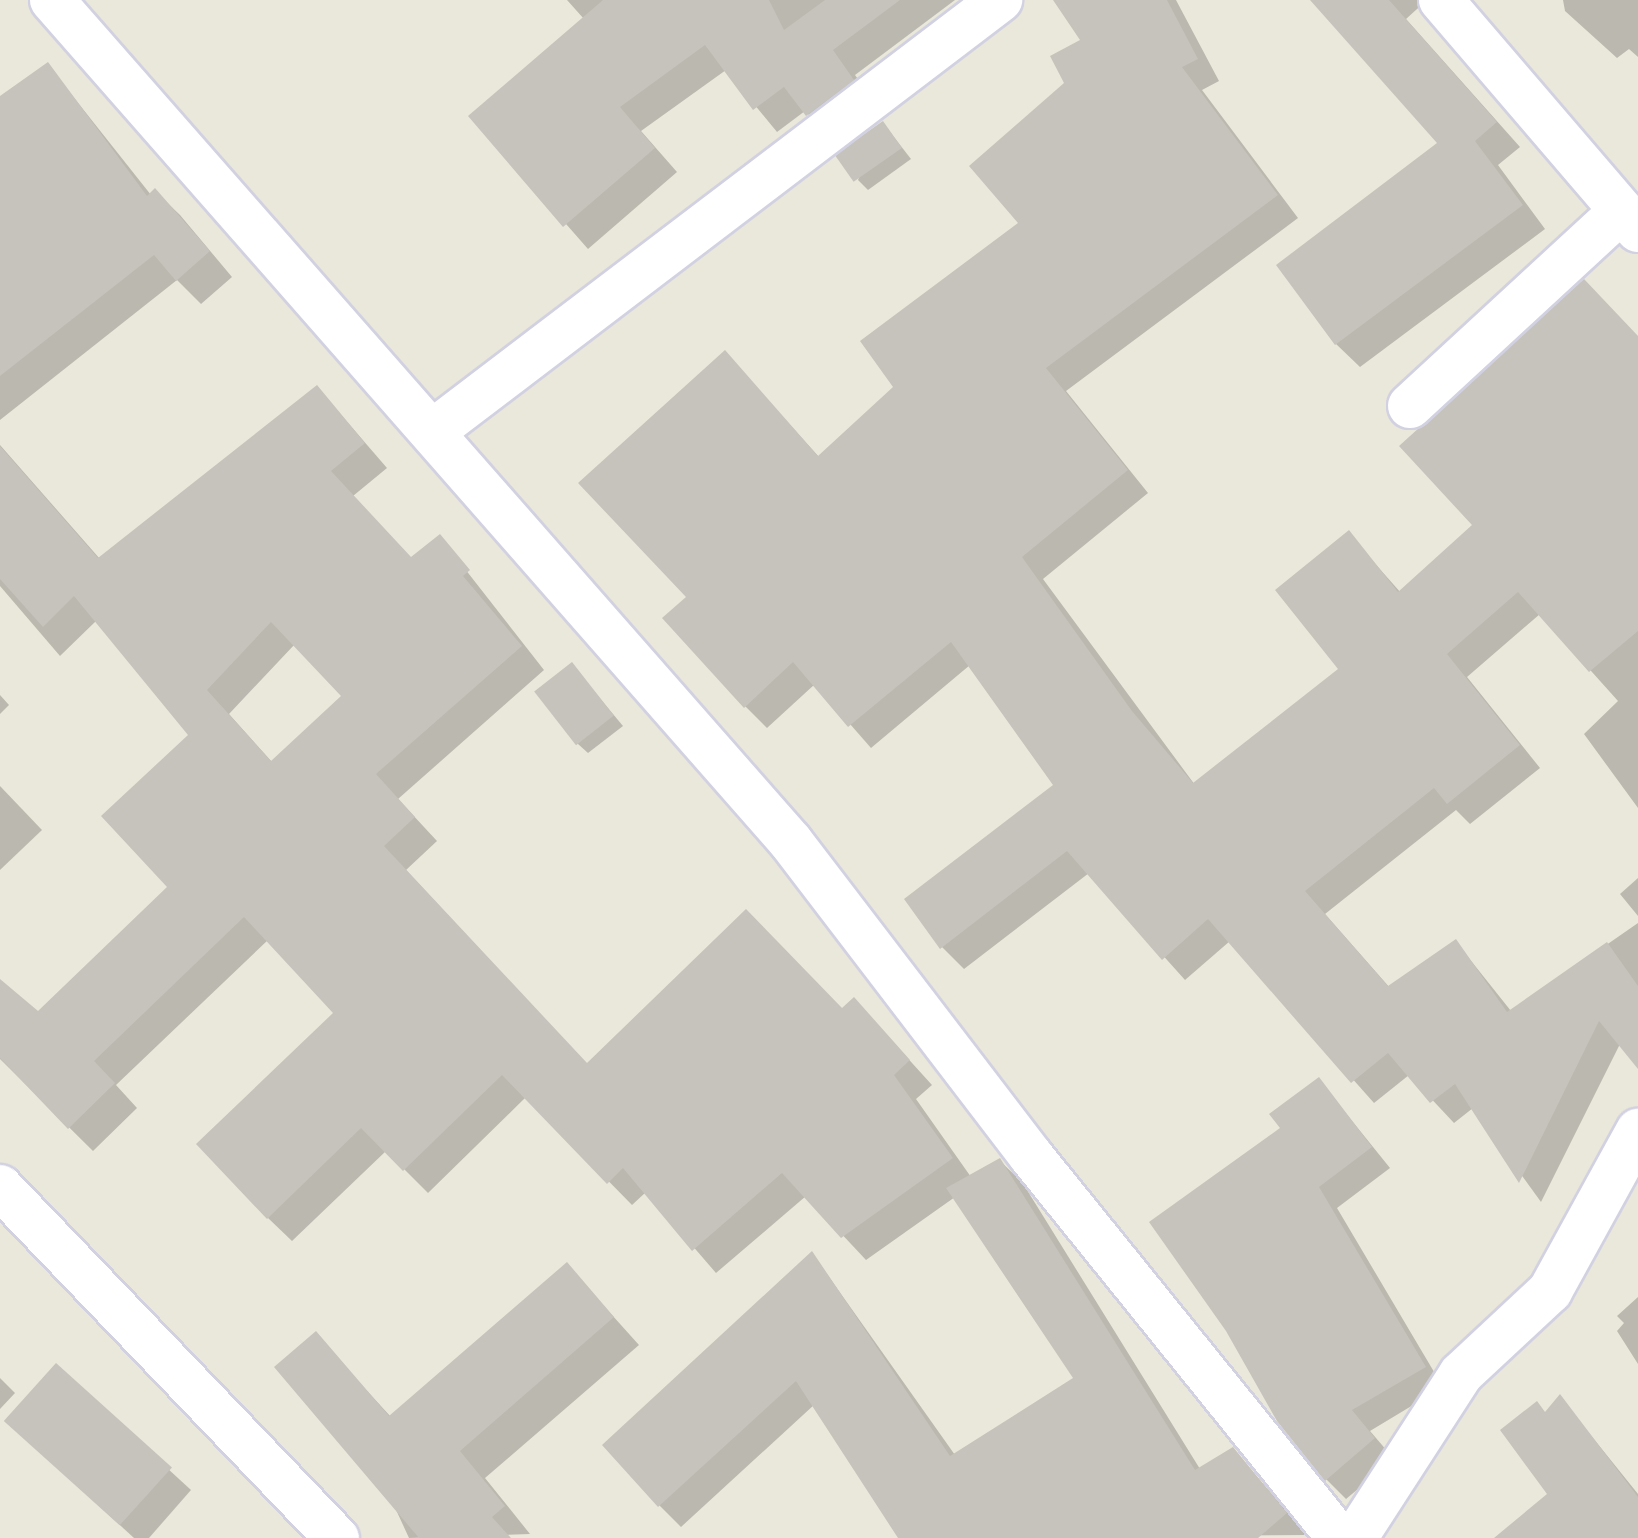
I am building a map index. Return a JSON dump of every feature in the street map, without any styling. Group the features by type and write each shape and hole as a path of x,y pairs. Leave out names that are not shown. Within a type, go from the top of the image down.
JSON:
{"street":[{"path":"52,0 436,429 791,842 1031,1156 1339,1538"},
{"path":"436,429 1000,0"},
{"path":"1410,406 1630,220 1441,0"},
{"path":"1355,1538 1461,1374 1550,1291 1635,1140"},
{"path":"0,1187 337,1538"}],"building":[{"path":"603,0 769,0 784,30 825,0 900,0 833,50 854,80 806,116 784,87 753,110 705,45 620,107 655,148 563,227 468,116"},
{"path":"1053,0 1167,0 1198,59 1182,67 1278,195 1046,368 1128,470 1022,557 1132,711 1193,783 1338,669 1275,590 1349,530 1398,592 1472,525 1399,446 1584,279 1638,336 1638,631 1589,672 1518,592 1447,654 1520,745 1447,804 1434,788 1305,891 1388,986 1456,939 1507,1012 1607,942 1638,986 1638,1069 1599,1021 1519,1183 1455,1084 1430,1103 1388,1053 1351,1083 1208,919 1162,960 1067,851 940,949 904,899 1053,785 951,642 848,727 793,662 744,708 662,618 686,597 578,483 725,350 818,456 893,387 860,341 1018,223 969,166 1064,83 1050,56 1080,40"},
{"path":"1310,0 1389,0 1497,122 1475,141 1523,205 1335,345 1276,265 1437,143"},
{"path":"48,62 147,196 155,188 210,251 176,281 154,255 0,376 0,96"},
{"path":"883,121 902,148 854,182 835,155"},
{"path":"317,385 365,443 331,471 411,557 440,534 470,570 463,576 522,646 376,774 415,817 384,846 587,1063 746,909 842,1008 854,997 910,1060 894,1075 953,1158 841,1238 782,1173 692,1251 623,1168 607,1184 502,1075 403,1171 361,1128 267,1219 196,1144 333,1013 244,917 94,1061 115,1083 68,1129 0,1058 0,979 38,1011 167,887 101,816 188,735 74,596 43,627 0,579 0,446 98,558","holes":["271,622 341,696 271,761 207,690"]},
{"path":"572,662 614,716 576,745 534,692"},
{"path":"1319,1077 1372,1147 1319,1187 1426,1367 1352,1410 1375,1438 1325,1481 1277,1421 1226,1331 1149,1222 1280,1128 1269,1114"},
{"path":"1000,1158 1195,1470 1233,1447 1287,1513 1258,1538 898,1538 796,1381 658,1507 602,1445 812,1251 950,1456 1073,1378 946,1188"},
{"path":"567,1262 614,1317 460,1451 505,1506 492,1517 511,1538 419,1538 274,1367 316,1331 389,1416"},
{"path":"56,1363 172,1467 120,1525 4,1421"},
{"path":"1560,1394 1638,1497 1638,1538 1494,1538 1547,1494 1500,1430 1537,1401 1545,1412"}]}
